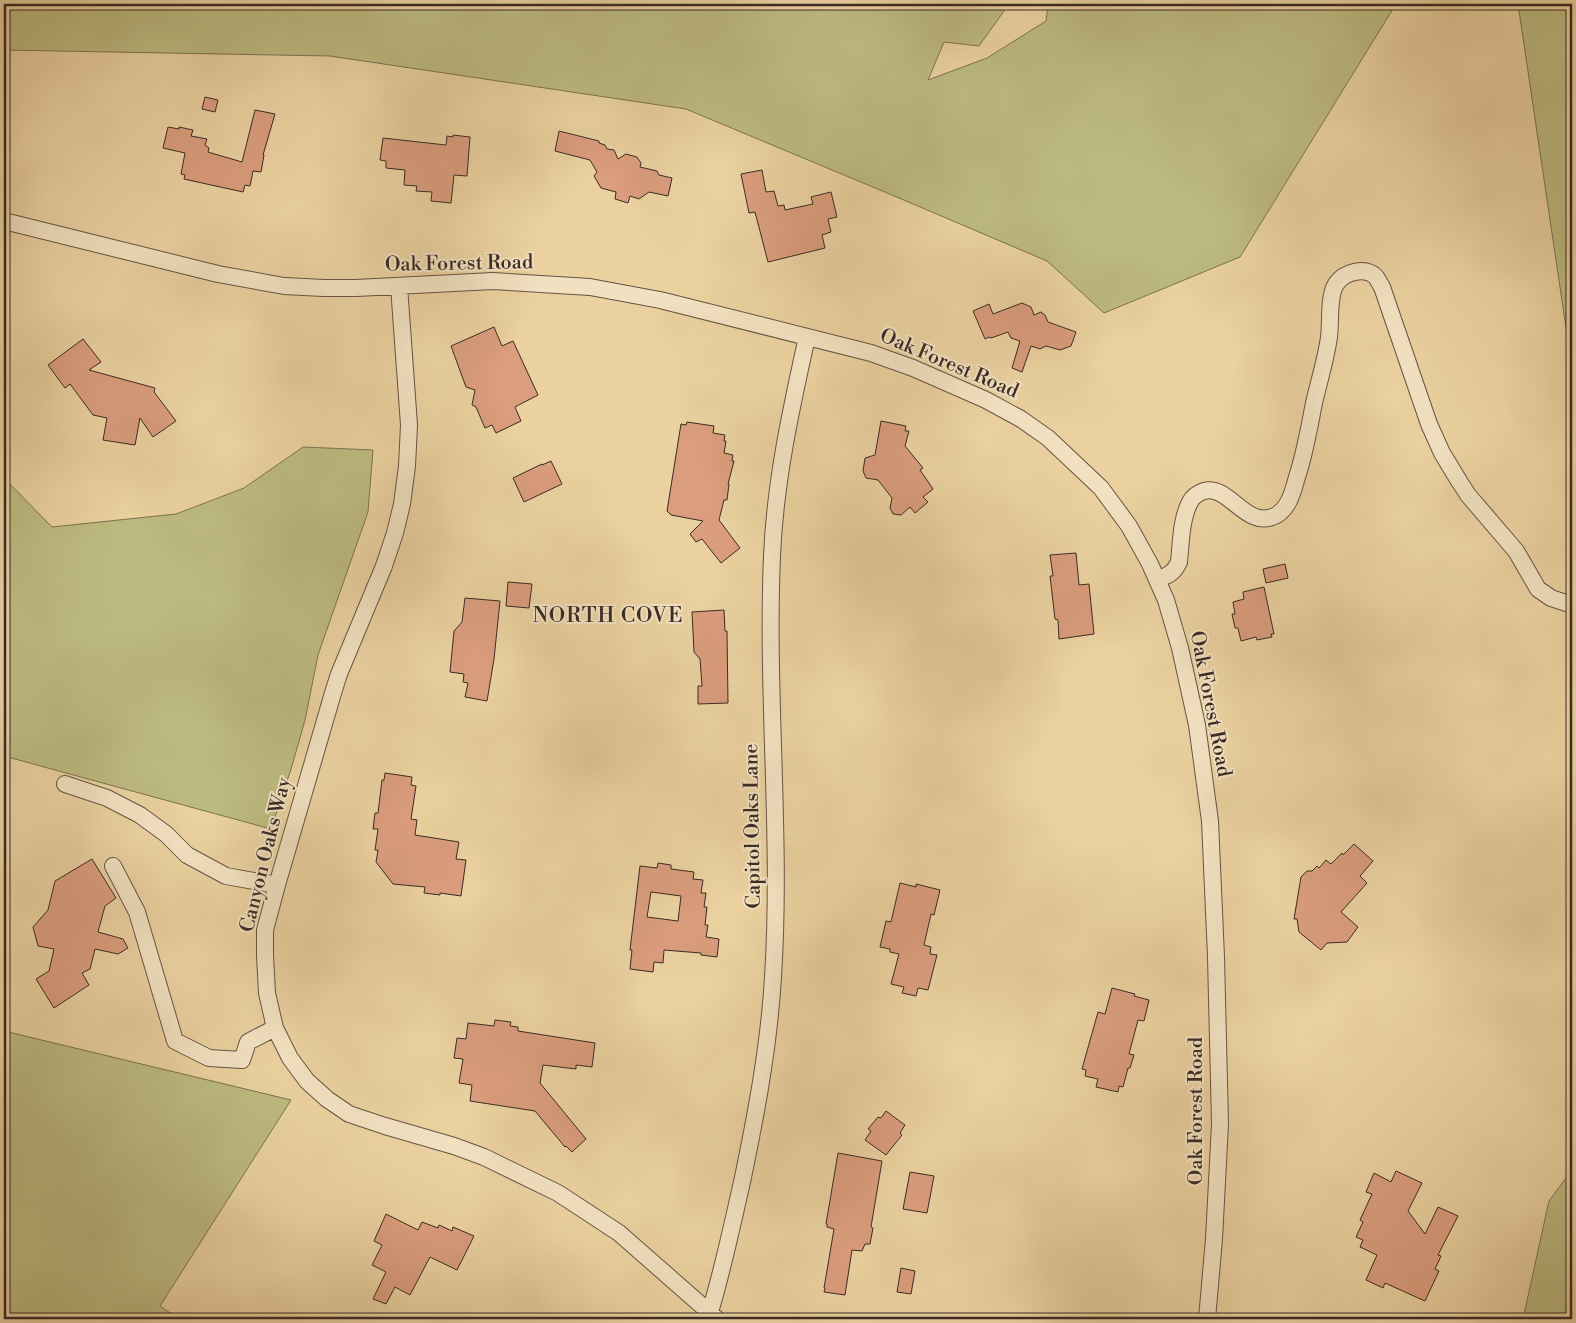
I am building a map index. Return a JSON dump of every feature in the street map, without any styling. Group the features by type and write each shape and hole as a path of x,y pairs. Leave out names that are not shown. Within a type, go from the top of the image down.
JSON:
{"street":[{"name":"Oak Forest Road","path":"4,221 250,281 284,286 324,288 399,286 493,280 590,287 660,300 872,353 986,400 1022,419 1048,438 1102,488 1130,526 1166,600 1180,648 1197,725 1210,821 1216,957 1220,1124 1214,1239 1207,1319"},
{"path":"1157,579 1171,575 1176,569 1179,562 1185,516 1192,498 1200,492 1208,490 1218,492 1249,514 1259,518 1266,519 1283,511 1289,501 1299,474 1329,338 1332,293 1341,278 1360,270 1375,276 1382,287 1430,424 1442,452 1459,481 1468,495 1516,551 1538,589 1551,598 1572,605"},
{"name":"Canyon Oaks Way","path":"399,286 409,425 407,466 402,504 384,566 339,674 276,885 266,930 264,955 266,993 275,1028 290,1058 306,1081 349,1114 484,1157 558,1193 619,1234 714,1316"},
{"name":"Capitol Oaks Lane","path":"714,1316 749,1146 768,1029 773,978 776,884 771,616 772,554 778,490 789,416 807,337"},
{"path":"64,784 106,798 140,815 166,834 187,856 226,876 276,885"},
{"path":"113,866 137,912 174,1041 209,1058 242,1060 248,1042 275,1028"}],"shaded area":[{"path":"4,4 1009,4 979,46 944,42 928,80 987,58 1046,21 1048,4 1396,4 1240,257 1104,313 1047,261 686,109 330,56 4,50"},
{"path":"1518,4 1572,4 1572,368"},
{"path":"303,447 373,450 368,512 318,655 305,720 271,829 4,756 4,478 52,527 176,514 244,488"},
{"path":"4,1031 291,1100 160,1306 179,1319 4,1319"},
{"path":"1572,1170 1572,1319 1523,1319 1549,1201"}],"building":[{"path":"205,97 218,100 215,112 202,109"},
{"path":"255,110 275,114 263,155 261,172 253,171 250,186 245,185 243,192 184,179 185,175 181,174 185,153 163,148 168,127 179,129 179,127 193,130 191,136 207,139 205,145 209,148 208,152 242,162"},
{"path":"559,131 599,141 607,149 614,150 618,159 626,154 637,157 641,163 640,167 657,171 659,175 672,178 668,196 649,192 639,199 630,196 628,203 615,199 616,192 601,188 594,176 597,172 590,160 555,151"},
{"path":"453,135 470,137 467,176 454,175 451,203 431,201 432,192 416,191 417,186 404,185 405,170 386,168 386,161 380,160 383,138 446,145 447,136 453,137"},
{"path":"762,170 766,192 774,191 778,206 784,205 785,210 813,204 811,197 831,192 837,217 828,219 831,232 822,235 825,248 768,262 755,212 749,213 741,174"},
{"path":"1022,303 1031,307 1034,315 1041,312 1045,315 1048,322 1076,332 1071,346 1060,350 1046,346 1040,349 1031,346 1022,372 1012,368 1020,341 1011,338 1008,332 985,339 973,311 989,304 993,314"},
{"path":"494,327 502,346 513,341 538,395 515,407 521,421 496,433 492,425 485,428 476,407 472,405 475,390 466,387 451,346"},
{"path":"83,339 101,362 89,370 155,388 154,392 176,421 153,437 140,418 135,445 103,440 107,418 93,415 70,384 65,388 48,365"},
{"path":"881,421 906,426 905,431 909,431 905,446 923,468 920,470 933,489 923,497 928,502 915,513 910,507 901,515 893,514 890,508 892,498 878,480 866,478 863,471 865,458 875,455"},
{"path":"687,422 714,426 713,433 725,435 724,453 733,455 732,461 734,461 728,484 727,500 724,500 719,520 740,548 721,563 702,539 696,542 690,534 703,521 671,515 667,511 681,424 686,425"},
{"path":"551,461 562,484 524,502 513,478"},
{"path":"1076,553 1079,585 1089,584 1094,634 1059,639 1058,620 1055,619 1050,576 1053,576 1050,555"},
{"path":"1285,564 1288,578 1266,583 1263,569"},
{"path":"508,582 532,584 529,608 506,606"},
{"path":"1264,587 1274,634 1271,634 1272,637 1257,640 1256,637 1241,641 1238,628 1235,628 1232,614 1235,614 1233,602 1244,599 1243,592"},
{"path":"465,598 500,601 494,659 487,701 465,697 468,683 463,682 464,674 450,672 454,631 462,622"},
{"path":"724,610 725,631 727,631 728,703 698,704 698,686 702,686 700,659 694,652 692,612"},
{"path":"385,773 412,777 411,785 416,786 411,819 417,820 415,835 459,842 456,859 466,860 461,896 424,893 425,887 393,884 376,862 378,850 375,850 378,829 373,829 375,813 378,813 382,780 384,780"},
{"path":"1354,844 1373,861 1360,876 1367,883 1341,912 1358,927 1347,942 1327,943 1321,950 1299,932 1297,919 1294,919 1301,877 1307,871 1312,871 1317,866 1319,868 1326,860 1331,864"},
{"path":"92,859 116,898 105,906 98,932 123,939 128,948 118,954 95,949 90,969 82,973 89,985 54,1008 36,979 49,971 54,949 38,946 33,927 48,910 55,881"},
{"path":"658,863 671,865 671,869 694,872 693,879 703,880 701,893 706,893 704,907 707,907 705,925 708,925 706,937 719,939 717,957 701,955 701,953 664,950 663,963 654,962 653,972 630,969 632,950 630,950 640,866 657,868","holes":["651,892 681,896 678,921 647,917"]},
{"path":"900,883 916,887 916,884 940,890 934,915 931,914 924,945 931,947 930,954 937,955 928,990 918,988 916,996 902,993 904,987 891,984 899,954 890,952 890,949 880,947 886,921 891,922"},
{"path":"1112,988 1149,1000 1144,1021 1138,1020 1129,1054 1134,1055 1123,1087 1119,1086 1118,1092 1096,1087 1098,1079 1085,1076 1086,1070 1082,1069 1098,1012 1105,1014"},
{"path":"495,1020 511,1022 510,1026 518,1027 518,1031 595,1043 592,1067 576,1065 576,1069 543,1065 540,1083 586,1139 572,1152 565,1147 535,1111 470,1101 472,1085 459,1083 463,1059 454,1058 457,1038 466,1039 468,1023 494,1026"},
{"path":"886,1111 905,1125 900,1133 902,1135 886,1155 865,1140 871,1131 868,1129"},
{"path":"838,1153 882,1161 870,1244 865,1244 862,1251 852,1250 845,1295 824,1292 834,1229 827,1227 826,1224"},
{"path":"1396,1171 1422,1183 1408,1211 1425,1234 1438,1207 1458,1216 1438,1255 1441,1256 1435,1269 1439,1271 1425,1301 1385,1283 1383,1288 1366,1280 1377,1255 1360,1247 1363,1240 1356,1237 1363,1222 1360,1220 1372,1194 1366,1192 1374,1173 1391,1182"},
{"path":"910,1172 934,1176 927,1213 903,1209"},
{"path":"386,1214 418,1230 422,1222 438,1228 439,1225 452,1231 453,1227 474,1236 457,1270 430,1257 410,1295 395,1287 386,1304 373,1299 386,1272 372,1265 382,1245 374,1241"},
{"path":"901,1268 915,1271 911,1294 897,1292"}],"district":[{"name":"NORTH COVE","path":"608,616"}]}
